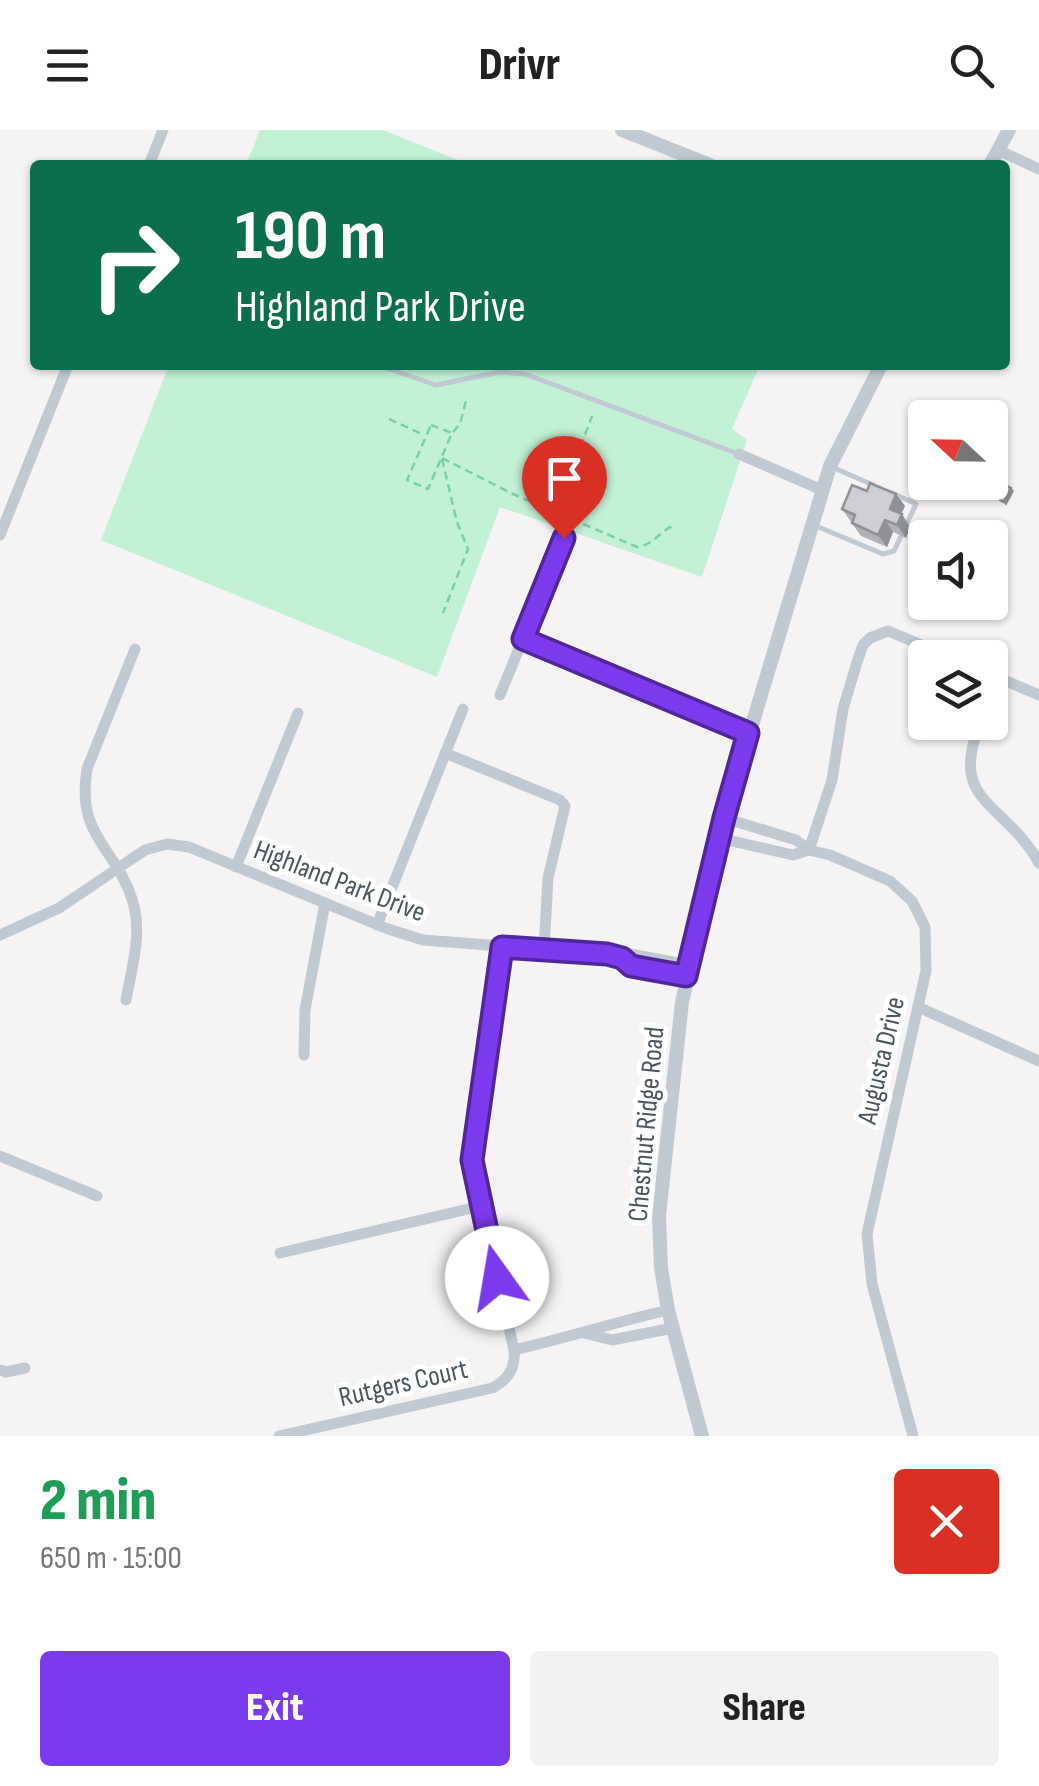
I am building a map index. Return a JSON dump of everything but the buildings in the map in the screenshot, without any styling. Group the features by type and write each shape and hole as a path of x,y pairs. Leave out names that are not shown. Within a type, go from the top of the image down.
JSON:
{"street":[{"path":"151,160 163,130"},
{"path":"622,130 697,160"},
{"path":"993,160 1009,130"},
{"path":"998,150 1039,170"},
{"path":"0,536 66,370"},
{"name":"Chestnut Ridge Road","path":"702,1436 668,1310 659,1216 688,970 724,818 822,490 878,370"},
{"path":"739,454 822,490"},
{"path":"500,695 564,536"},
{"path":"719,838 793,855 809,850 832,780 844,709 863,645 878,632 888,630 912,640"},
{"path":"523,639 748,733"},
{"path":"126,1000 137,926 132,898 92,831 84,786 136,650"},
{"path":"1008,681 1039,694"},
{"path":"378,925 463,709"},
{"path":"236,867 298,713"},
{"path":"975,740 968,760 973,785 1016,828 1039,863"},
{"path":"445,753 560,800 565,806 548,878 544,950"},
{"name":"Augusta Drive","path":"724,818 796,840 809,850 878,874 912,901 925,927 926,970 871,1207 866,1248 913,1436"},
{"name":"Highland Park Drive","path":"0,935 58,908 144,850 166,844 189,848 423,940 622,958 630,954 688,970"},
{"path":"304,1055 305,1010 325,903"},
{"path":"502,947 473,1142 474,1179 514,1350 668,1310"},
{"path":"918,1007 1039,1061"},
{"path":"0,1156 97,1196"},
{"path":"280,1253 480,1206"},
{"path":"584,1333 612,1340 673,1328"},
{"name":"Rutgers Court","path":"279,1436 492,1388 512,1369 514,1350"},
{"path":"0,1370 25,1368"}],"lane":[{"path":"392,370 436,385 500,372 525,374 739,454"},
{"path":"830,466 916,504 906,525"},
{"path":"812,524 883,554 894,551 901,536"}],"path":[{"path":"452,434 431,425 408,480 428,489 460,424 467,397"},
{"path":"552,510 572,472 592,416"},
{"path":"389,419 426,436"},
{"path":"442,458 513,494 637,547 646,546 676,525"},
{"path":"442,458 468,549 443,613"},
{"path":"552,510 564,536"}],"green space":[{"path":"260,130 383,130 458,160 248,160"},
{"path":"167,370 758,370 732,429 747,440 702,577 500,507 437,677 101,540"}],"route":[{"path":"497,1278 472,1160 502,947 607,954 622,958 631,966 686,976 748,733 523,639 564,538"}]}
